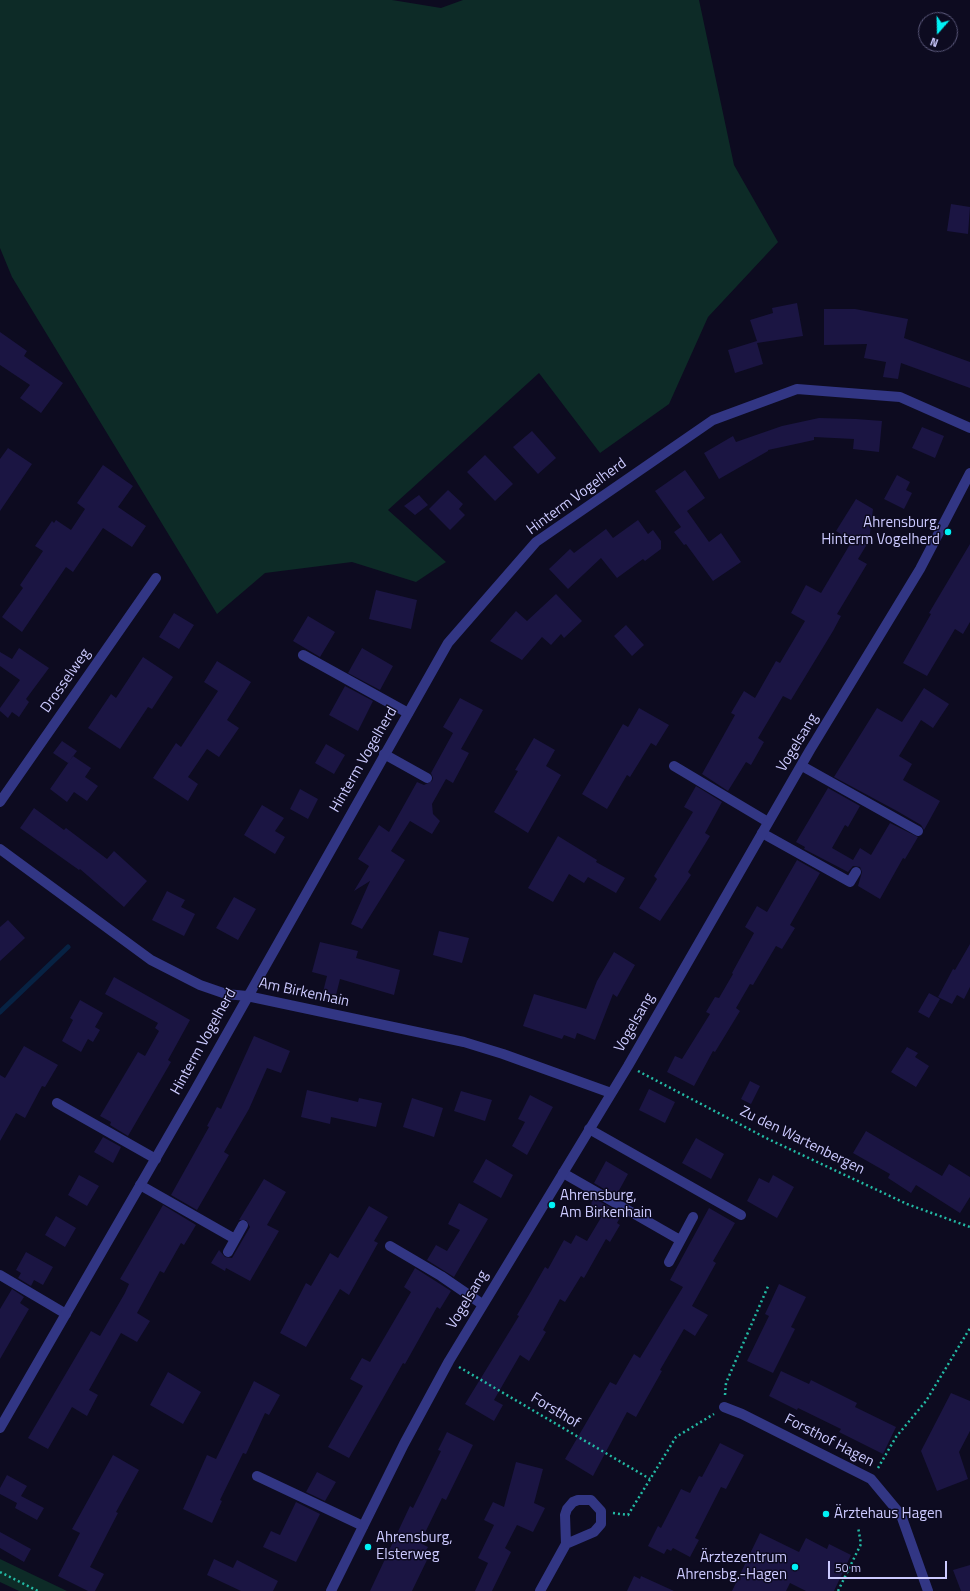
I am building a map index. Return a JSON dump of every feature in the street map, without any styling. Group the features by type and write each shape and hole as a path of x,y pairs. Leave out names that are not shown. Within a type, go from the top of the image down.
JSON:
{"street":[{"name":"Hinterm Vogelherd","path":"0,1428 156,1159 448,643 536,542 713,420 797,389 900,397 970,428"},
{"name":"Vogelsang","path":"331,1591 404,1444 449,1361 482,1304 628,1066 768,822 920,568 970,473"},
{"name":"Drosselweg","path":"0,802 156,578"},
{"path":"303,655 408,713"},
{"path":"384,754 427,778"},
{"path":"674,766 768,822"},
{"path":"802,766 918,831"},
{"path":"762,833 850,882 856,872"},
{"name":"Am Birkenhain","path":"0,849 151,960 200,985 226,994 247,996 464,1042 611,1092"},
{"path":"58,1103 156,1159"},
{"path":"589,1129 741,1215"},
{"path":"562,1173 680,1240"},
{"path":"140,1185 235,1239"},
{"path":"669,1262 693,1216"},
{"path":"228,1252 243,1225"},
{"path":"390,1246 441,1276 482,1304"},
{"path":"0,1275 66,1314"},
{"name":"Forsthof Hagen","path":"724,1407 787,1436 871,1478 901,1515 928,1591"},
{"path":"257,1476 363,1526"},
{"path":"540,1591 566,1544 565,1515 570,1505 578,1500 587,1499 595,1503 601,1511 601,1524 594,1532 566,1544"}],"path":[{"name":"Zu den Wartenbergen","path":"628,1066 788,1149 906,1204 970,1227"},
{"path":"601,1511 628,1515 676,1437 724,1407 726,1383 769,1284"},
{"path":"871,1478 896,1437 926,1401 970,1328"},
{"name":"Forsthof","path":"449,1361 650,1479"},
{"path":"838,1591 861,1544 858,1527"},
{"path":"0,1572 38,1591"}],"green space":[{"path":"0,0 392,0 441,8 463,0 699,0 734,165 778,242 708,317 669,404 600,453 539,373 388,510 446,562 416,582 352,562 265,573 217,614 12,277 0,248"},
{"path":"0,1559 67,1591 19,1591 0,1582"}],"building":[{"path":"951,204 970,207 968,234 947,231"},
{"path":"797,303 803,336 757,343 763,364 735,373 728,350 757,341 750,320 773,313 772,308"},
{"path":"824,309 855,309 908,319 904,338 970,362 970,388 901,363 898,379 883,377 886,362 864,358 867,344 824,345"},
{"path":"0,332 27,351 24,356 63,383 41,413 20,398 30,385 0,365"},
{"path":"819,418 882,421 879,452 853,449 854,439 814,437 814,440 768,450 719,479 704,453 733,436 736,442 782,426"},
{"path":"922,427 944,436 935,458 912,448"},
{"path":"532,431 556,458 538,474 513,447"},
{"path":"8,448 32,464 0,511 0,459"},
{"path":"485,455 513,484 495,501 467,472"},
{"path":"103,465 133,486 118,507 146,526 132,547 103,528 73,572 66,567 22,632 2,617 23,588 20,585 43,551 35,546 52,521 54,523 56,520 71,530 85,509 77,503"},
{"path":"685,470 705,498 687,511 709,542 721,533 741,562 713,581 686,544 684,545 674,532 681,527 655,491"},
{"path":"897,475 910,482 906,490 912,493 904,509 884,499"},
{"path":"448,490 463,504 459,509 465,515 450,530 429,509"},
{"path":"419,495 428,505 415,515 404,506"},
{"path":"856,499 873,509 869,541 858,559 867,564 837,614 841,616 833,631 791,700 783,696 758,738 764,742 751,765 746,762 728,791 702,774 735,715 731,713 744,691 755,698 776,661 780,663 805,621 791,613 806,585 821,593 852,541 836,531"},
{"path":"638,520 648,534 653,530 661,541 661,549 645,561 643,559 617,578 601,558 568,589 549,569 570,549 574,553 606,529 613,538"},
{"path":"970,544 970,622 963,634 955,629 927,676 903,663 931,614 929,613"},
{"path":"376,590 417,600 411,629 369,619"},
{"path":"556,594 582,621 564,638 561,634 551,645 542,637 522,660 490,641 516,611 527,621"},
{"path":"174,613 194,625 179,649 159,637"},
{"path":"308,616 335,632 320,657 293,641"},
{"path":"626,625 644,645 632,656 614,636"},
{"path":"19,648 49,668 26,699 29,702 19,717 12,712 8,718 0,711 0,708 20,680 0,666 0,652 12,659"},
{"path":"362,648 393,666 380,690 348,673"},
{"path":"143,657 173,677 152,709 148,707 120,749 88,728 111,694 116,698"},
{"path":"217,661 251,682 227,720 239,728 219,757 207,749 188,777 198,784 188,801 153,778 176,743 181,747 218,691 204,682"},
{"path":"345,686 373,701 358,731 329,715"},
{"path":"924,688 949,704 933,728 921,720 899,756 912,764 903,780 940,801 924,830 921,825 834,777 877,708 902,722"},
{"path":"460,698 483,710 461,749 469,753 453,783 446,779 432,804 433,814 440,821 432,834 410,821 391,851 405,860 362,929 351,924 370,881 354,891 369,866 358,859 379,825 389,832 417,782 424,785 432,781 433,778 431,773 453,733 443,727"},
{"path":"639,708 669,725 656,746 651,743 630,777 627,775 607,809 582,794 623,724 628,727"},
{"path":"534,738 555,750 546,766 561,775 528,833 494,812 518,771 515,770"},
{"path":"62,741 77,751 68,763 53,753"},
{"path":"326,744 345,755 334,774 315,763"},
{"path":"73,756 91,768 85,777 98,786 87,801 74,792 67,802 50,789"},
{"path":"696,786 722,802 705,833 710,836 688,872 691,875 660,921 639,908 657,879 654,876 693,812 684,807"},
{"path":"828,788 860,806 848,827 845,825 832,848 853,860 860,848 871,855 890,823 918,837 905,859 903,858 880,899 858,886 862,872 860,867 853,866 848,872 804,849 805,847 796,842"},
{"path":"300,789 318,799 308,819 290,809"},
{"path":"262,805 284,818 275,831 285,837 275,854 244,835"},
{"path":"34,808 64,830 66,828 107,859 114,851 147,881 124,907 80,869 79,870 20,828"},
{"path":"558,836 597,860 596,862 625,878 616,893 588,877 584,883 569,874 553,902 528,888"},
{"path":"797,860 820,873 790,925 795,928 782,949 776,946 753,985 750,984 736,1008 740,1011 715,1052 713,1051 694,1086 667,1072 675,1056 682,1059 710,1014 706,1012 715,997 719,998 733,974 732,973 754,933 745,927 757,906 767,912"},
{"path":"167,891 185,900 181,907 195,914 184,936 152,920"},
{"path":"234,897 256,909 238,940 216,928"},
{"path":"8,920 25,938 0,961 0,927"},
{"path":"439,931 469,938 462,963 433,955"},
{"path":"320,942 358,951 356,958 400,970 394,995 340,979 334,1003 321,1000 327,976 312,972"},
{"path":"970,944 970,987 964,999 957,995 952,1004 938,997 953,969 955,970"},
{"path":"614,952 635,965 617,997 613,994 595,1040 577,1033 575,1039 564,1035 562,1039 523,1026 534,994 586,1009 597,981"},
{"path":"114,977 190,1020 168,1060 171,1062 128,1136 110,1125 111,1122 100,1116 138,1052 145,1056 159,1031 155,1028 158,1023 105,994"},
{"path":"929,993 940,999 929,1018 918,1012"},
{"path":"80,1000 103,1013 95,1027 100,1030 93,1042 88,1039 81,1052 62,1041 73,1020 70,1018"},
{"path":"254,1036 290,1051 281,1073 267,1068 249,1109 224,1152 229,1155 197,1210 171,1195 209,1127 207,1126 217,1107 221,1109"},
{"path":"24,1046 58,1065 45,1087 42,1086 25,1118 16,1113 0,1141 0,1075 5,1078"},
{"path":"907,1047 918,1053 915,1057 929,1066 916,1087 891,1072"},
{"path":"750,1081 760,1086 751,1104 741,1099"},
{"path":"649,1089 675,1102 665,1123 639,1110"},
{"path":"307,1090 358,1102 359,1098 382,1103 376,1127 331,1117 330,1124 301,1117"},
{"path":"461,1091 492,1100 485,1121 454,1111"},
{"path":"530,1095 553,1107 527,1155 512,1146 525,1122 518,1119"},
{"path":"412,1098 443,1108 434,1137 403,1127"},
{"path":"866,1131 942,1176 949,1164 970,1177 970,1197 960,1213 916,1185 911,1193 888,1178 890,1174 853,1153"},
{"path":"103,1137 121,1147 113,1163 94,1152"},
{"path":"696,1138 724,1154 711,1179 682,1163"},
{"path":"486,1159 513,1175 501,1198 473,1182"},
{"path":"606,1161 628,1174 616,1196 594,1183"},
{"path":"79,1175 99,1186 87,1206 68,1195"},
{"path":"773,1175 794,1187 777,1218 747,1201 759,1178 769,1183"},
{"path":"264,1179 286,1192 267,1225 279,1231 250,1281 226,1268 225,1271 211,1263 219,1250 225,1257 232,1258 250,1227 246,1220 239,1220"},
{"path":"592,1197 622,1214 617,1223 620,1225 610,1242 606,1239 584,1278 581,1276 565,1302 560,1299 543,1330 546,1332 529,1361 520,1355 494,1400 503,1405 494,1421 465,1404 519,1316 517,1315 545,1267 548,1269 564,1240 571,1244 576,1235 587,1241 602,1216 591,1209"},
{"path":"459,1203 488,1219 454,1277 427,1260 436,1245 447,1251 460,1230 448,1224"},
{"path":"163,1205 196,1225 184,1245 181,1243 164,1273 160,1271 137,1313 150,1321 137,1342 121,1333 89,1390 98,1395 87,1416 72,1407 48,1449 28,1438 91,1331 100,1336 125,1293 129,1284 120,1279"},
{"path":"369,1206 388,1217 374,1241 378,1243 349,1295 340,1289 306,1347 280,1333 306,1283 311,1286 330,1253 338,1258"},
{"path":"709,1208 735,1223 713,1261 716,1263 692,1306 708,1315 695,1336 684,1329 660,1370 662,1371 636,1417 627,1412 593,1476 565,1459 610,1382 616,1385 634,1354 640,1358 683,1287 670,1280"},
{"path":"56,1216 76,1228 65,1247 45,1235"},
{"path":"26,1252 53,1267 43,1285 34,1280 31,1286 18,1278 21,1273 16,1270"},
{"path":"415,1268 451,1291 440,1309 437,1307 349,1458 328,1447 363,1386 350,1379 362,1358 370,1362 387,1333 411,1292 404,1287"},
{"path":"779,1284 806,1297 791,1327 795,1329 773,1373 747,1361 769,1316 765,1314"},
{"path":"12,1289 24,1297 20,1303 29,1309 0,1359 0,1309"},
{"path":"781,1371 809,1384 811,1380 857,1403 855,1407 896,1427 883,1454 839,1432 841,1429 769,1396"},
{"path":"168,1372 201,1392 183,1424 150,1405"},
{"path":"254,1381 280,1395 269,1415 265,1413 246,1454 243,1453 220,1500 222,1501 212,1523 183,1509 207,1455 216,1459"},
{"path":"951,1393 970,1401 970,1431 959,1452 968,1479 937,1491 921,1451"},
{"path":"447,1432 473,1445 446,1500 442,1498 420,1543 428,1547 423,1556 428,1558 412,1591 370,1591 410,1506 413,1508 441,1451 438,1450"},
{"path":"720,1443 744,1455 726,1489 721,1487 695,1538 699,1540 690,1557 673,1548 671,1551 667,1549 664,1554 648,1546 658,1526 661,1528 681,1489 690,1493 699,1476 702,1477"},
{"path":"113,1455 139,1470 116,1512 118,1513 90,1567 104,1574 95,1591 88,1591 58,1576 80,1533 72,1529"},
{"path":"516,1462 543,1469 534,1503 545,1508 533,1532 517,1525 505,1548 511,1552 492,1591 475,1591 488,1563 478,1558 494,1525 484,1520 493,1502 504,1507"},
{"path":"317,1472 336,1482 325,1501 306,1492"},
{"path":"7,1475 27,1486 21,1496 44,1508 37,1520 15,1508 17,1503 0,1494 0,1488"},
{"path":"296,1502 320,1514 296,1562 263,1547 271,1531 280,1535"},
{"path":"0,1532 31,1549 24,1562 0,1548"},
{"name":"Ärztezentrum Ahrensbg.-Hagen","path":"760,1533 799,1552 806,1538 827,1549 829,1544 851,1555 834,1591 806,1591 790,1583 786,1591 732,1591"},
{"path":"214,1559 233,1568 237,1560 278,1581 273,1591 241,1591 207,1575"},
{"path":"970,1565 970,1591 961,1591 953,1570"},
{"path":"634,1576 640,1579 641,1576 674,1591 627,1591"}],"waterway":[{"path":"0,1012 68,947"}],"place":[{"name":"Ahrensburg, Hinterm Vogelherd","path":"948,532"},
{"name":"Ahrensburg, Am Birkenhain","path":"552,1205"},
{"name":"Ärztehaus Hagen","path":"826,1514"},
{"name":"Ahrensburg, Elsterweg","path":"368,1547"},
{"name":"Ärztezentrum Ahrensbg.-Hagen","path":"795,1567"}]}
